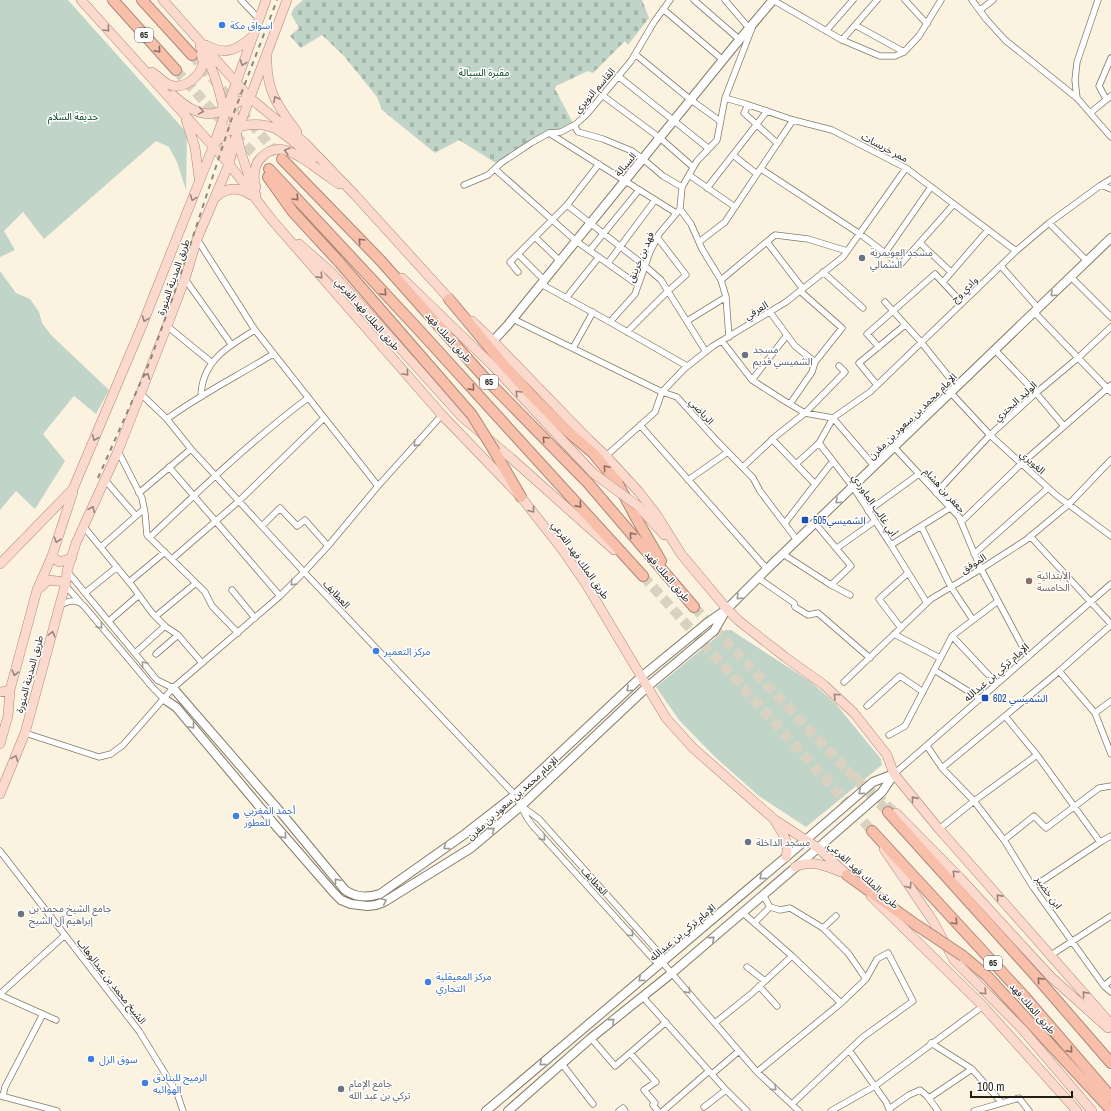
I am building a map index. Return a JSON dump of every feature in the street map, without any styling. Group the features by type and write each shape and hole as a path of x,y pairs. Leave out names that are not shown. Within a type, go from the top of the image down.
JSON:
{"highway":[{"name":"65","path":"113,0 176,70"},
{"name":"65","path":"142,0 192,55"},
{"name":"طريق الملك فهد","path":"282,159 381,261 484,377 588,483 694,606 662,562 635,516 618,482 593,453 566,430 532,396 503,364 449,299"},
{"name":"طريق الملك فهد","path":"521,497 472,415 340,263 293,212 268,173 418,329 643,576"},
{"name":"65","path":"892,813 1111,1063"},
{"name":"طريق الملك فهد","path":"872,831 1024,996 1111,1097"},
{"path":"847,875 915,924 963,956 987,976 1111,1110"}],"main road":[{"name":"طريق الملك فهد الفرعي","path":"81,0 229,164 272,220 442,415 521,497 561,548 586,584 666,718 693,748 775,820 818,848 894,918 983,1006 1077,1111"},
{"path":"163,0 250,98 305,143 355,195 449,299 493,341 588,440 606,456 639,492 656,514 681,554"},
{"path":"229,164 226,132 227,109 266,0"},
{"name":"طريق المدينة المنورة","path":"0,794 25,733 60,605 67,571 76,543 118,451 167,326 185,279 197,239 229,164 238,129 287,0"},
{"path":"138,62 170,85 180,86 193,80 200,71 203,62 200,52 183,22"},
{"path":"183,22 202,50 213,72 227,109 238,129 244,162 257,198 272,220 332,273 462,417 511,458 643,576"},
{"path":"201,42 216,50 231,50 244,44 253,36"},
{"path":"268,50 267,71 272,93 282,112 305,143"},
{"path":"138,62 190,109 200,112 214,113 227,109 250,98"},
{"name":"طريق المدينة المنورة","path":"0,744 8,716 10,690 38,590 52,556 73,489 142,328 227,109"},
{"path":"183,113 195,147 199,181"},
{"path":"213,147 218,139 226,132 255,124 275,129 297,145 355,195"},
{"path":"272,220 255,183 255,172 258,162 264,155 273,150 281,149 291,151 355,195"},
{"path":"215,198 219,194 230,189 242,190 253,196"},
{"path":"381,261 487,360 593,473 638,506 739,621 824,685 854,713 887,755 894,774 939,829 1111,1024"},
{"name":"طريق المدينة المنورة","path":"0,564 73,489"},
{"path":"52,556 59,562 72,558"},
{"path":"38,590 48,580 65,583"},
{"name":"طريق المدينة المنورة","path":"0,692 10,690"},
{"path":"892,813 962,880 1051,977 1111,1030"},
{"path":"775,820 787,842 789,849 786,857"},
{"path":"872,831 932,921 954,960 1023,1030 1092,1111"},
{"path":"795,867 809,862 822,865 847,875"}],"street":[{"path":"241,0 259,19"},
{"name":"القاسم النويري","path":"464,185 488,175 531,143 549,133 561,132 574,125 587,114 635,54 654,22 670,0"},
{"path":"694,0 740,40"},
{"path":"678,211 682,187 697,161 717,140 725,98 752,25 725,0"},
{"path":"773,0 826,32 880,56 895,56 904,52 919,36 941,0"},
{"name":"السبالة","path":"493,341 513,319 773,0"},
{"path":"826,32 853,0"},
{"path":"842,40 877,0"},
{"path":"905,0 927,24"},
{"path":"972,0 986,19 1005,40 1077,98 1111,137"},
{"path":"980,10 993,0"},
{"path":"1077,98 1075,80 1077,62 1098,0"},
{"path":"664,9 723,60"},
{"path":"855,25 904,52"},
{"path":"635,54 691,100 720,121"},
{"path":"1090,113 1109,97 1100,86 1111,58"},
{"path":"618,76 708,148"},
{"path":"602,96 660,138 693,167"},
{"name":"ممر خريسات","path":"725,98 792,120 832,130 906,168 1016,251"},
{"path":"748,105 744,113 778,143"},
{"path":"707,188 767,111"},
{"path":"699,242 725,222 792,120"},
{"path":"574,125 578,132 623,146 643,159 663,176 682,187"},
{"path":"1104,129 1111,127"},
{"path":"549,133 655,200 678,211 691,224 720,280 726,297 729,336"},
{"path":"733,155 860,234 900,265 954,204"},
{"path":"518,272 510,262 567,205 599,164"},
{"name":"العرفي","path":"606,456 655,412 662,392 687,366 729,336 770,312 802,290 843,257 906,168"},
{"path":"495,169 576,241 638,285"},
{"path":"689,175 735,207"},
{"name":"وادي وج","path":"833,418 877,386 1016,251 1049,223 1111,179"},
{"path":"1101,185 1111,189"},
{"path":"885,253 931,187"},
{"path":"590,250 639,190"},
{"path":"608,263 655,200"},
{"path":"567,205 661,280 706,352"},
{"name":"فهد بن خرينق","path":"610,322 635,294 657,237 678,211"},
{"path":"1049,223 1087,261"},
{"path":"943,282 988,230"},
{"path":"720,280 775,235 808,239 847,251"},
{"path":"535,237 560,261"},
{"path":"627,332 686,275 657,237"},
{"path":"197,239 255,330 378,486"},
{"name":"الإمام محمد بن سعود بن مقرن","path":"173,688 283,815 339,884 351,894 364,897 370,897 387,890 465,834 515,795 641,677 707,623 727,609 1111,239"},
{"path":"767,242 802,290 842,328 815,362 812,372 790,404"},
{"path":"920,242 951,272"},
{"path":"518,254 542,282 566,298 687,366"},
{"path":"566,298 599,257"},
{"path":"961,522 1064,426 1110,388 1036,310 1001,266"},
{"path":"823,272 863,308"},
{"path":"879,347 867,334 935,274 962,303"},
{"path":"1071,277 1111,317"},
{"path":"185,279 231,344"},
{"path":"687,321 726,297"},
{"name":"الغويري","path":"885,302 921,342 954,390 990,435 1068,505 1111,536"},
{"path":"573,348 593,312"},
{"path":"770,312 795,346 815,362"},
{"name":"الرياضي","path":"513,319 662,392 677,397 753,478 760,491 797,540"},
{"path":"877,386 860,363 905,324"},
{"path":"167,326 211,362"},
{"name":"الوليد البحتري","path":"936,493 990,435 1111,327"},
{"path":"201,397 201,385 211,362 231,344 255,330"},
{"path":"752,380 787,335"},
{"path":"722,341 752,380 805,412 833,418 874,466"},
{"path":"995,350 1036,393 1064,426"},
{"path":"167,419 190,402 273,354"},
{"path":"742,467 772,439 805,412 845,372 840,366"},
{"name":"العطايف","path":"140,393 167,419 216,476 304,572 515,795 526,818 654,960 662,962 757,1072 799,1111"},
{"path":"150,538 278,420 308,398"},
{"path":"25,733 100,757 111,754 124,745 173,688 256,618 304,572 442,415"},
{"path":"172,559 239,501 324,418"},
{"path":"796,464 819,443 833,418"},
{"path":"640,425 767,569"},
{"path":"772,439 815,484"},
{"name":"أبي غالب الماوردي","path":"819,443 853,487 927,603"},
{"name":"جعفر بن هشام","path":"894,447 959,517 981,570 1028,657"},
{"path":"139,493 191,448"},
{"path":"118,451 142,498 147,535 205,592 212,606 238,633"},
{"path":"688,480 728,452"},
{"name":"الموفق","path":"844,682 931,599 981,570 1030,536 1068,505 1111,460"},
{"path":"785,523 833,461"},
{"path":"169,467 280,596"},
{"path":"868,511 919,474"},
{"path":"105,480 136,516"},
{"path":"974,554 1048,488"},
{"path":"262,526 280,508 297,526 305,520 328,546"},
{"path":"891,545 950,508"},
{"path":"101,547 144,509"},
{"path":"837,548 876,522"},
{"path":"815,523 851,566 831,585"},
{"path":"921,526 951,587 973,620"},
{"path":"84,527 156,616 165,626 178,635 202,663"},
{"path":"942,768 1059,671 1111,624 1030,536"},
{"path":"129,582 164,552"},
{"path":"783,554 831,585 850,595"},
{"path":"85,593 117,567"},
{"path":"67,571 157,680 173,688"},
{"path":"901,628 879,599 908,573"},
{"path":"758,578 794,603 795,607 808,615 818,613 870,658"},
{"path":"65,583 153,688 164,699"},
{"path":"156,616 196,583"},
{"name":"الإمام تركي بن عبدالله","path":"508,1111 591,1038 672,973 818,848 882,792 894,774 1111,584"},
{"path":"232,590 256,618"},
{"path":"109,621 139,595"},
{"path":"60,605 72,600 80,602"},
{"path":"889,735 905,726 952,636 998,601"},
{"name":"الإمام محمد بن سعود بن مقرن","path":"164,699 176,707 334,893 341,900 351,904 367,906 384,902 471,848 521,806 647,687 714,631 727,609"},
{"path":"135,654 165,626"},
{"path":"894,634 940,658"},
{"path":"156,654 178,635"},
{"path":"952,636 997,684"},
{"path":"934,670 981,699"},
{"path":"1059,671 1095,713 1111,754"},
{"path":"867,706 900,676 923,692"},
{"path":"1095,713 1110,703"},
{"path":"1005,716 1037,755 1100,842"},
{"name":"ابن خضير","path":"927,746 942,768 974,802 1004,840 1033,887 1104,986 1111,992"},
{"path":"939,829 1037,755"},
{"name":"الإمام تركي بن عبدالله","path":"486,1111 873,782 894,774"},
{"path":"1004,840 1034,816 1046,828 1099,788 1111,786"},
{"name":"العطايف","path":"521,806 544,825 661,955 662,962"},
{"path":"1033,887 1111,836"},
{"name":"الشيخ محمد بن عبدالوهاب","path":"0,851 139,1031 177,1093 183,1111"},
{"path":"763,895 770,907 780,910 790,908 823,928 848,953 866,979"},
{"path":"755,922 770,907"},
{"path":"743,913 755,922 841,1003"},
{"path":"823,928 836,916"},
{"path":"1051,955 1111,916"},
{"path":"56,1020 0,994 65,935"},
{"path":"757,1072 841,1003 866,979 877,959 888,953 913,1002 863,1037 792,1104"},
{"path":"715,1023 792,956"},
{"path":"747,967 765,981"},
{"path":"1104,986 1111,980"},
{"path":"759,986 777,1006"},
{"path":"642,996 726,1090 747,1111"},
{"path":"831,1111 875,1086 931,1043 983,1006"},
{"path":"43,1014 1,1096 57,1111"},
{"path":"591,1038 615,1066 666,1022"},
{"path":"931,1043 972,1069 1002,1103"},
{"path":"849,1050 886,1102 889,1110 916,1090 924,1092 938,1111"},
{"path":"663,1111 739,1051"},
{"path":"630,1053 656,1082 644,1090 655,1103 653,1105 658,1111"},
{"path":"562,1064 593,1104"},
{"path":"929,1098 972,1069"},
{"path":"704,1107 726,1090"},
{"path":"974,1111 1018,1098 1029,1111"},
{"path":"619,1111 623,1108 625,1111"}],"green space":[{"name":"حديقة السلام","path":"0,0 68,0 187,133 186,190 177,162 169,147 156,141 44,239 23,212 4,231 15,250 0,257"},
{"name":"مقبرة السبالة","path":"303,0 642,0 649,18 628,45 625,41 593,73 588,71 556,86 555,89 574,125 549,133 499,165 459,140 435,153 382,110 377,97 344,56 322,35 301,48 290,36 299,28 291,14 294,8"},
{"path":"0,271 16,293 30,299 39,312 42,323 51,335 109,390 96,414 74,396 43,434 65,461 35,509 16,491 0,510"},
{"path":"725,630 731,630 811,682 835,703 881,759 882,765 806,827 759,796 715,757 679,720 656,687"}],"tunnel":[{"path":"192,55 282,159"},
{"path":"176,70 220,119"},
{"path":"235,135 269,169"},
{"path":"643,576 872,831"},
{"path":"694,607 888,812"},
{"path":"846,769 896,813"}],"railway":[{"path":"98,478 150,361 175,291 233,115 277,0"}],"place":[{"name":"اسواق مكة","path":"222,25"},
{"name":"مسجد العويمرية الشمالي","path":"862,258"},
{"name":"مسجد الشميسي قديم","path":"745,355"},
{"name":"الشميسي505","path":"805,520"},
{"name":"الأبتدائية الخامسة","path":"1029,581"},
{"name":"مركز التعمير","path":"376,651"},
{"name":"الشميسي 602","path":"985,698"},
{"name":"أحمد المغربي للعطور","path":"236,816"},
{"name":"مسجد الداخلة","path":"748,842"},
{"name":"جامع الشيخ محمد بن إبراهيم آل الشيخ","path":"21,914"},
{"name":"مركز المعيقلية التجاري","path":"428,982"},
{"name":"سوق الزل","path":"91,1059"},
{"name":"الرميح للبنادق الهوائيه","path":"145,1083"},
{"name":"جامع الإمام تركي بن عبد الله","path":"341,1089"}]}
